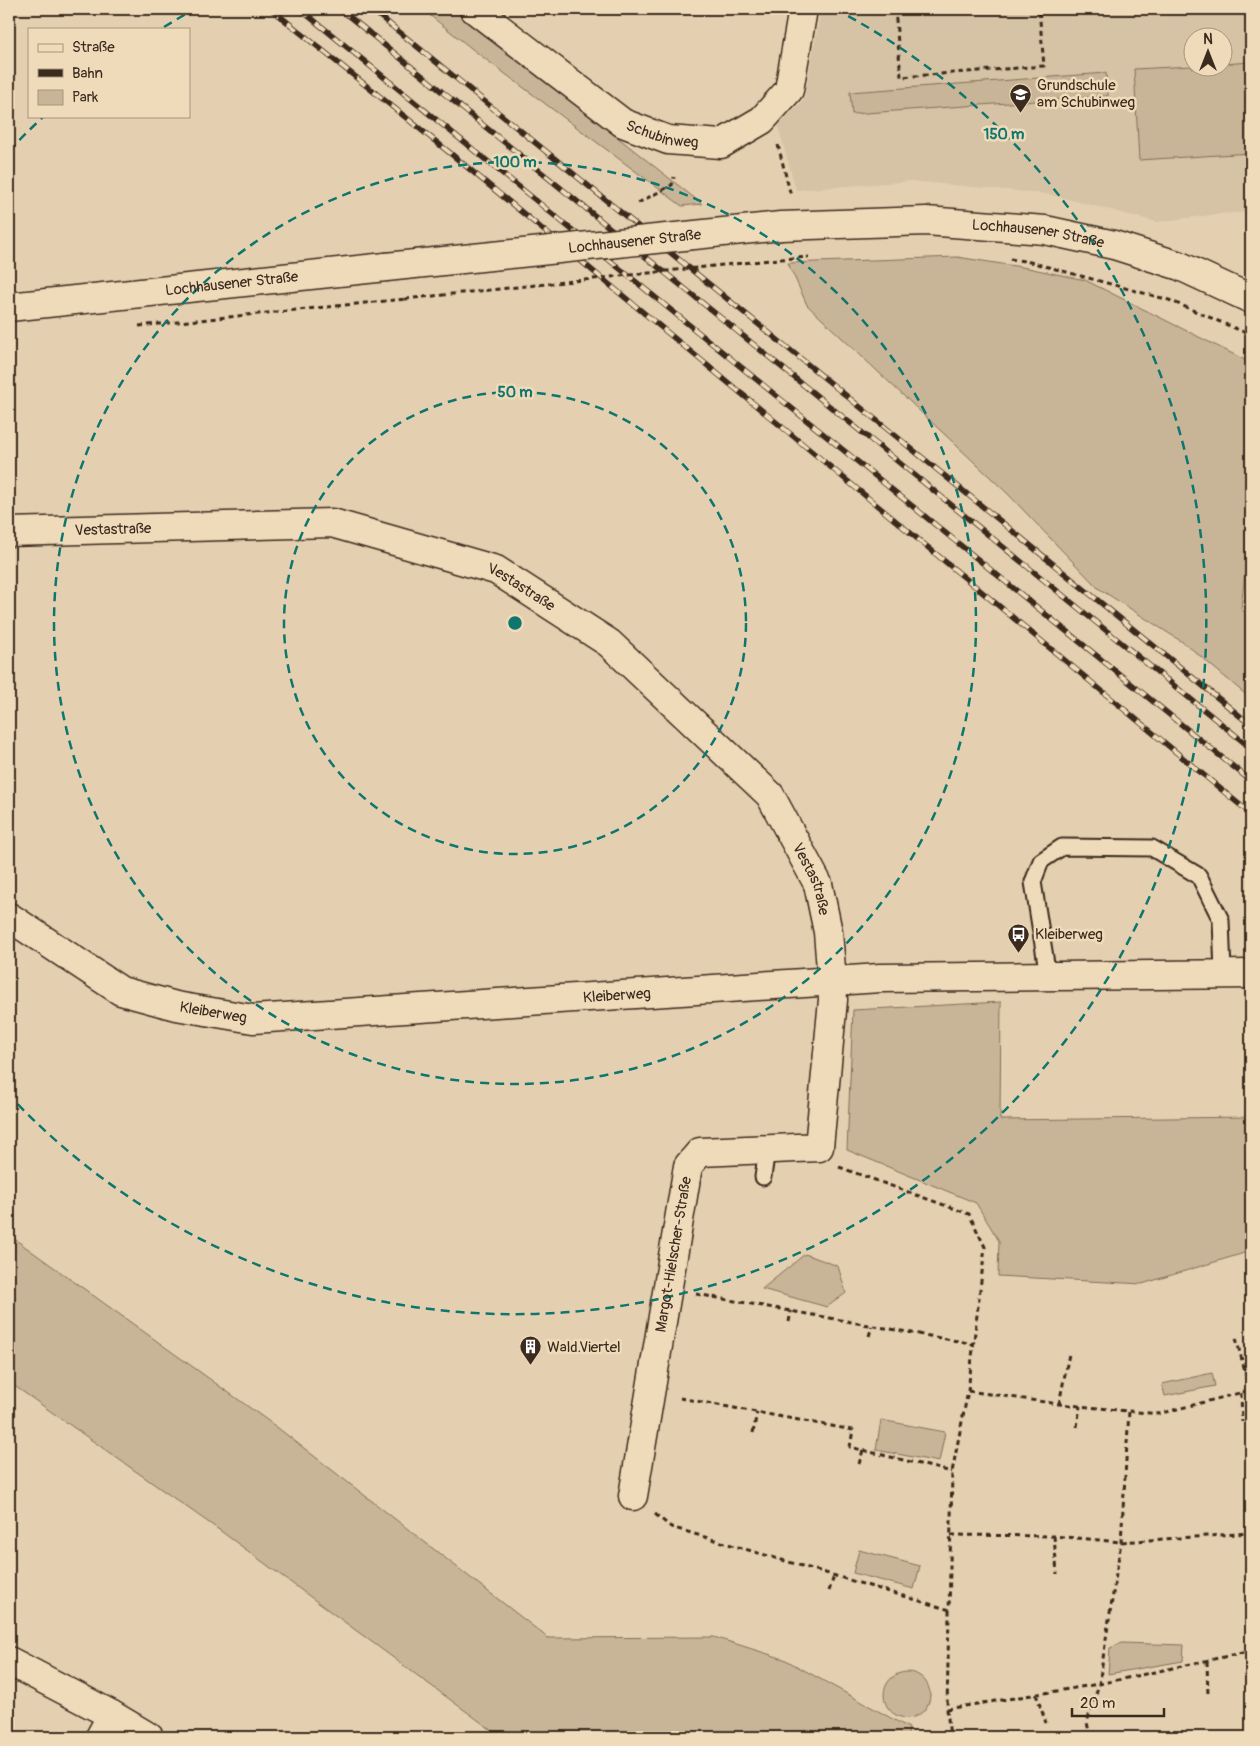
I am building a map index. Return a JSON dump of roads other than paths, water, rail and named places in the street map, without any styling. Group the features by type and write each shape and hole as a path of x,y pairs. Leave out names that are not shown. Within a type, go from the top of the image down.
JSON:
{"main road":[{"name":"Schubinweg","path":"474,9 623,123 668,140 721,144 762,120 789,90 802,9"},
{"name":"Lochhausener Straße","path":"9,307 781,226 926,221 1045,230 1114,245 1180,266 1251,299"},
{"name":"Vestastraße","path":"9,532 332,523 496,570 609,643 770,795 818,884 828,932 832,981"},
{"name":"Kleiberweg","path":"9,917 121,991 176,1006 253,1019 889,978 1251,974"},
{"name":"Margot-Hielscher-Straße","path":"633,1496 688,1166 700,1152 820,1147 833,1000 832,981"},
{"path":"9,1661 106,1726 149,1737"}],"lane":[{"path":"1048,976 1033,882 1041,861 1062,847 1152,848 1199,876 1221,920 1223,974"},
{"path":"762,1178 767,1149"}],"railway":[{"path":"271,9 450,153 1251,814"},
{"path":"300,9 1251,781"},
{"path":"340,9 1251,748"},
{"path":"371,9 1251,725"}],"place":[{"name":"Grundschule am Schubinweg","path":"1021,113"},
{"name":"Kleiberweg","path":"1019,953"},
{"name":"Wald.Viertel","path":"531,1366"}]}
